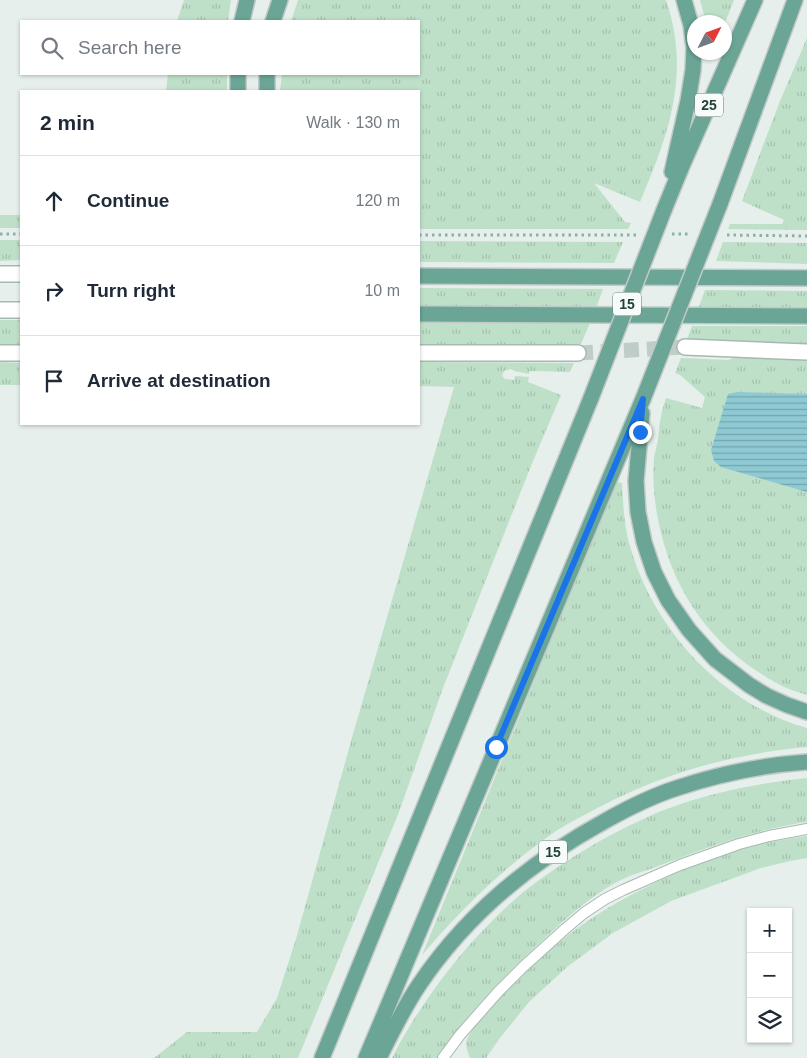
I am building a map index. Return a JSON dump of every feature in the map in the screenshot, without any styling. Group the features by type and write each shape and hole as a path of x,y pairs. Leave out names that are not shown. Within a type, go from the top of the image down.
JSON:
{"main road":[{"path":"242,20 247,0"},
{"path":"273,20 280,0"},
{"name":"15","path":"322,1058 591,398 664,210 688,102 693,70 694,47 691,25 684,0"},
{"name":"25","path":"664,210 755,0"},
{"path":"366,1058 643,399 720,204 795,0"},
{"path":"238,75 238,90"},
{"path":"267,75 267,90"},
{"name":"15","path":"420,276 807,278"},
{"path":"420,314 807,316"},
{"path":"643,399 636,481 638,512 644,542 654,572 668,600 689,630 715,659 767,696 807,712"},
{"name":"15","path":"379,1058 419,986 445,950 475,916 545,857 632,806 677,788 724,775 782,764 807,762"}],"street":[{"path":"0,274 20,274"},
{"path":"0,310 20,310"},
{"path":"685,347 807,352"},
{"path":"0,353 20,353"},
{"path":"420,353 578,353"}],"lane":[{"path":"443,1058 460,1035 523,967 578,918 605,899 680,865 738,844 807,829"}],"path":[{"path":"0,234 20,234"},
{"path":"420,235 638,234"},
{"path":"667,234 697,234"},
{"path":"727,235 807,236"}],"green space":[{"path":"184,0 231,0 228,20 177,20"},
{"path":"298,0 666,0 677,53 673,103 660,152 640,202 594,183 625,222 631,223 628,229 420,229 420,90 280,90 282,75 420,75 420,20 291,20"},
{"path":"700,0 734,0 728,15 704,15"},
{"path":"807,38 807,230 728,229 730,224 782,224 784,220 742,201 780,101"},
{"path":"168,75 227,75 227,90 166,90"},
{"path":"0,215 20,215 20,228 0,228"},
{"path":"0,240 20,240 20,260 0,261"},
{"path":"420,241 623,242 614,263 420,262"},
{"path":"723,242 807,243 807,264 716,261"},
{"path":"420,288 603,289 596,308 420,307"},
{"path":"705,290 807,291 807,309 698,309"},
{"path":"0,320 20,320 20,349 0,348"},
{"path":"420,323 590,323 581,344 420,349"},
{"path":"692,326 807,326 807,347 686,342"},
{"path":"739,356 807,360 807,695 782,686 759,673 739,658 704,623 678,581 668,558 659,524 653,467 662,409 666,398 702,408 705,397 680,375 675,373 681,358 728,360"},
{"path":"0,362 20,363 20,385 0,385"},
{"path":"420,362 574,363 570,372 530,371 529,374 511,369 504,371 502,376 505,379 514,380 515,376 529,377 528,382 561,395 443,688 399,812 298,1058 154,1058 187,1032 257,1032 277,998 296,939 353,734 454,387 420,386"},
{"path":"616,482 622,483 627,536 640,574 654,604 673,633 694,658 719,681 746,701 776,717 807,728 807,747 750,755 694,768 640,788 573,821 531,849 498,877 466,907 422,955"},
{"path":"807,778 807,822 733,839 632,875 615,883 576,910 512,969 473,1011 437,1058 392,1058 436,986 473,941 514,900 560,866 612,834 663,810 736,789"},
{"path":"807,836 807,858 761,868 671,901 613,933 567,967 529,1002 486,1058 470,1058 466,1043 468,1037 482,1018 534,964 586,922 650,885 695,865 740,849"}],"water":[{"path":"737,392 807,394 807,492 721,467 714,461 711,450 728,394"}],"tunnel":[{"path":"578,353 685,347"}],"route":[{"path":"496,747 643,399 640,432"}]}
